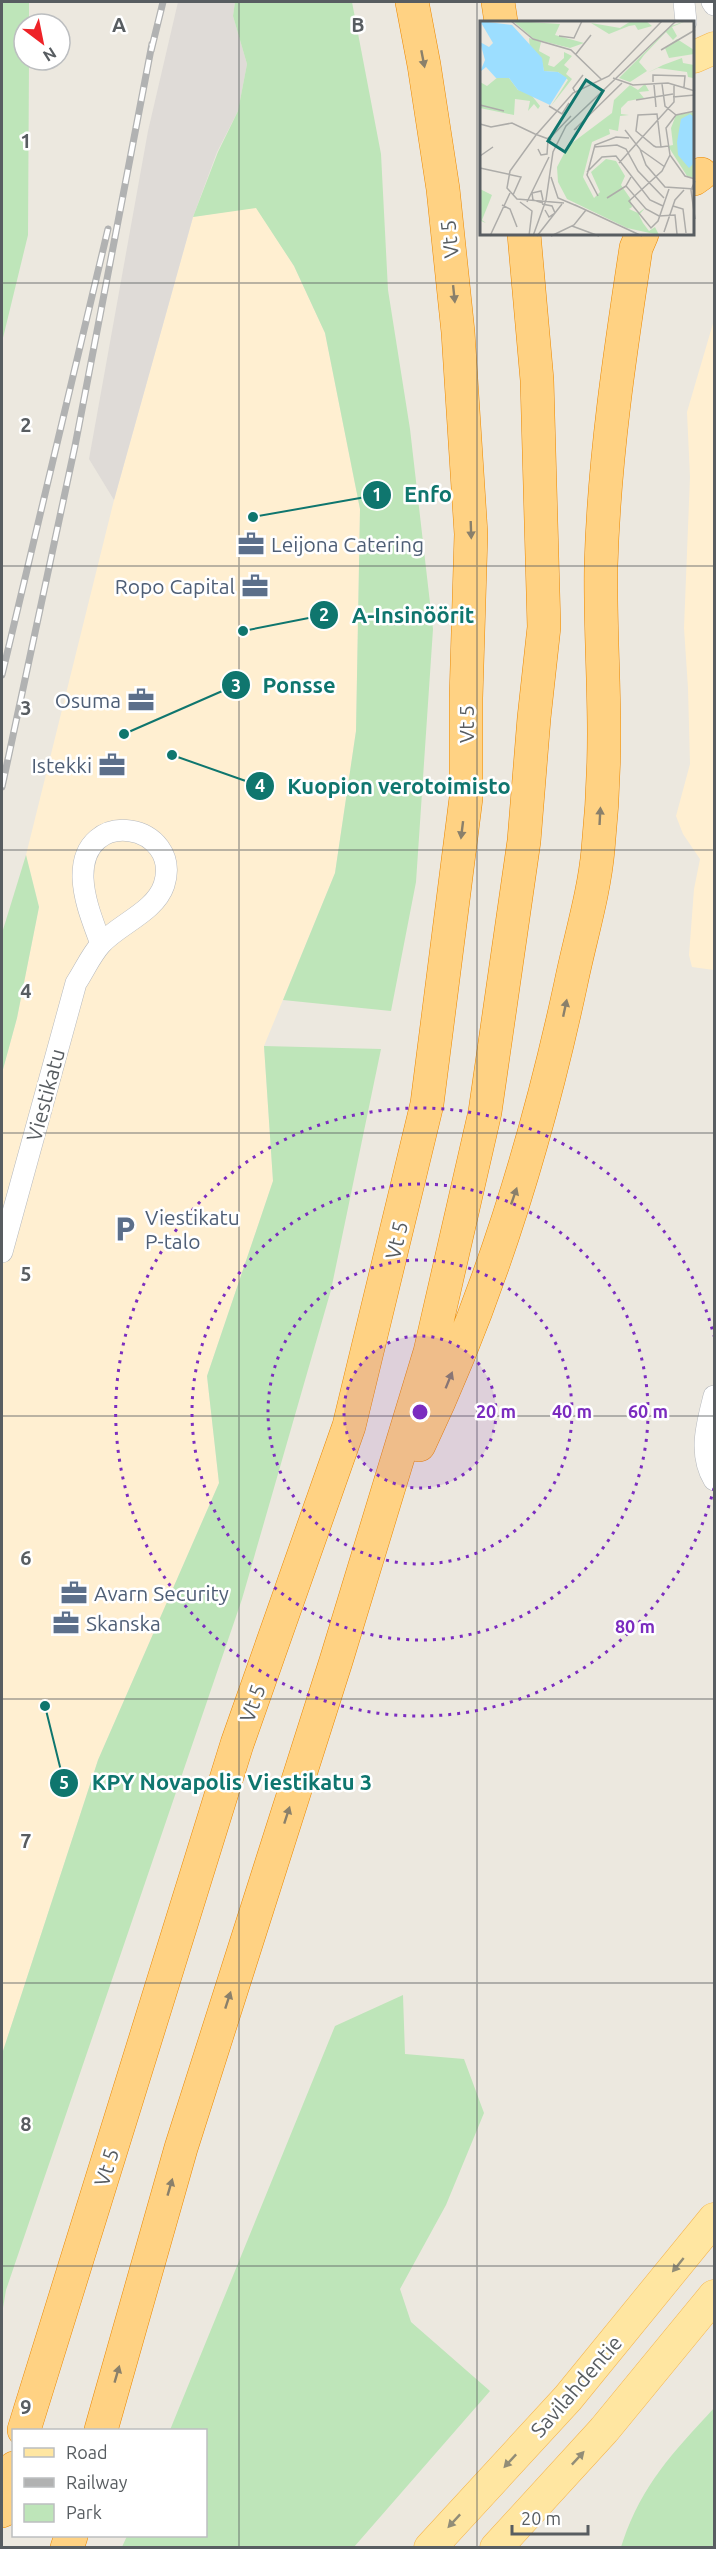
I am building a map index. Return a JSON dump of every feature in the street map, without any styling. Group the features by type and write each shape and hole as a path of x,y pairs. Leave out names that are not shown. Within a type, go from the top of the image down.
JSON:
{"highway":[{"name":"Vt 5","path":"24,2429 237,1744 349,1426 428,1104 466,798 466,698 471,534 458,332 443,189 412,2"},
{"path":"498,2 501,21"},
{"path":"101,2429 181,2148 430,1352 485,1112 524,841 544,627 537,380 524,236"},
{"path":"370,1546 448,1384 484,1289 531,1148 557,1044 589,897 598,853 604,734 601,566 608,474 616,382 636,248 641,236"},
{"path":"2,2511 12,2475"}],"main road":[{"path":"695,56 714,48"},
{"name":"Savilahdentie","path":"430,2547 568,2398 714,2219"},
{"path":"496,2547 604,2430 714,2296"}],"street":[{"path":"684,2 686,21"},
{"name":"Viestikatu","path":"2,1252 76,983 101,944 145,909 164,886 167,869 158,844 136,831 114,830 103,834 91,844 86,860 83,875 86,900 101,944"},
{"path":"714,1396 704,1437 708,1470 714,1480"}],"shaded area":[{"path":"178,2 235,2 233,16 247,64 238,111 217,152 193,217 114,500 89,459 148,131"},
{"path":"256,207 294,266 325,333 360,509 356,731 335,873 264,1046 273,1181 207,1376 219,1483 98,1760 2,2054 2,1073 17,1018 39,907 26,855 114,500 193,217"},
{"path":"714,320 714,970 692,967 689,955 694,889 700,859 683,834 676,816 690,764 684,628 690,477 687,412"}],"green space":[{"path":"2,2 29,2 29,12 12,12 12,72 29,72 28,235 2,342"},
{"path":"235,2 352,2 381,154 388,290 410,429 433,629 416,882 391,1011 283,1000 335,873 356,731 360,509 325,333 294,266 256,208 193,217 218,152 238,111 247,64 233,16"},
{"path":"26,855 39,907 17,1018 2,1073 2,933"},
{"path":"264,1046 381,1049 331,1290 242,1599 6,2290 2,2314 2,2054 98,1760 219,1483 207,1376 273,1181"},
{"path":"403,1995 405,2054 464,2059 484,2113 446,2205 400,2289 411,2322 490,2391 354,2547 122,2547 127,2537 207,2537 207,2429 170,2429 335,2026"},
{"path":"714,2408 714,2547 621,2547 629,2525 648,2488 671,2456"}],"railway":[{"path":"151,51 163,2"},
{"path":"2,787 75,446 152,44"},
{"path":"2,675 108,229"}],"place":[{"name":"Enfo","path":"253,517"},
{"name":"Leijona Catering","path":"251,544"},
{"name":"Ropo Capital","path":"255,586"},
{"name":"A-Insinöörit","path":"243,631"},
{"name":"Osuma","path":"141,700"},
{"name":"Ponsse","path":"124,734"},
{"name":"Kuopion verotoimisto","path":"172,755"},
{"name":"Istekki","path":"112,765"},
{"name":"Viestikatu P-talo","path":"125,1229"},
{"name":"Avarn Security","path":"74,1593"},
{"name":"Skanska","path":"66,1623"},
{"name":"KPY Novapolis Viestikatu 3","path":"45,1706"}]}
